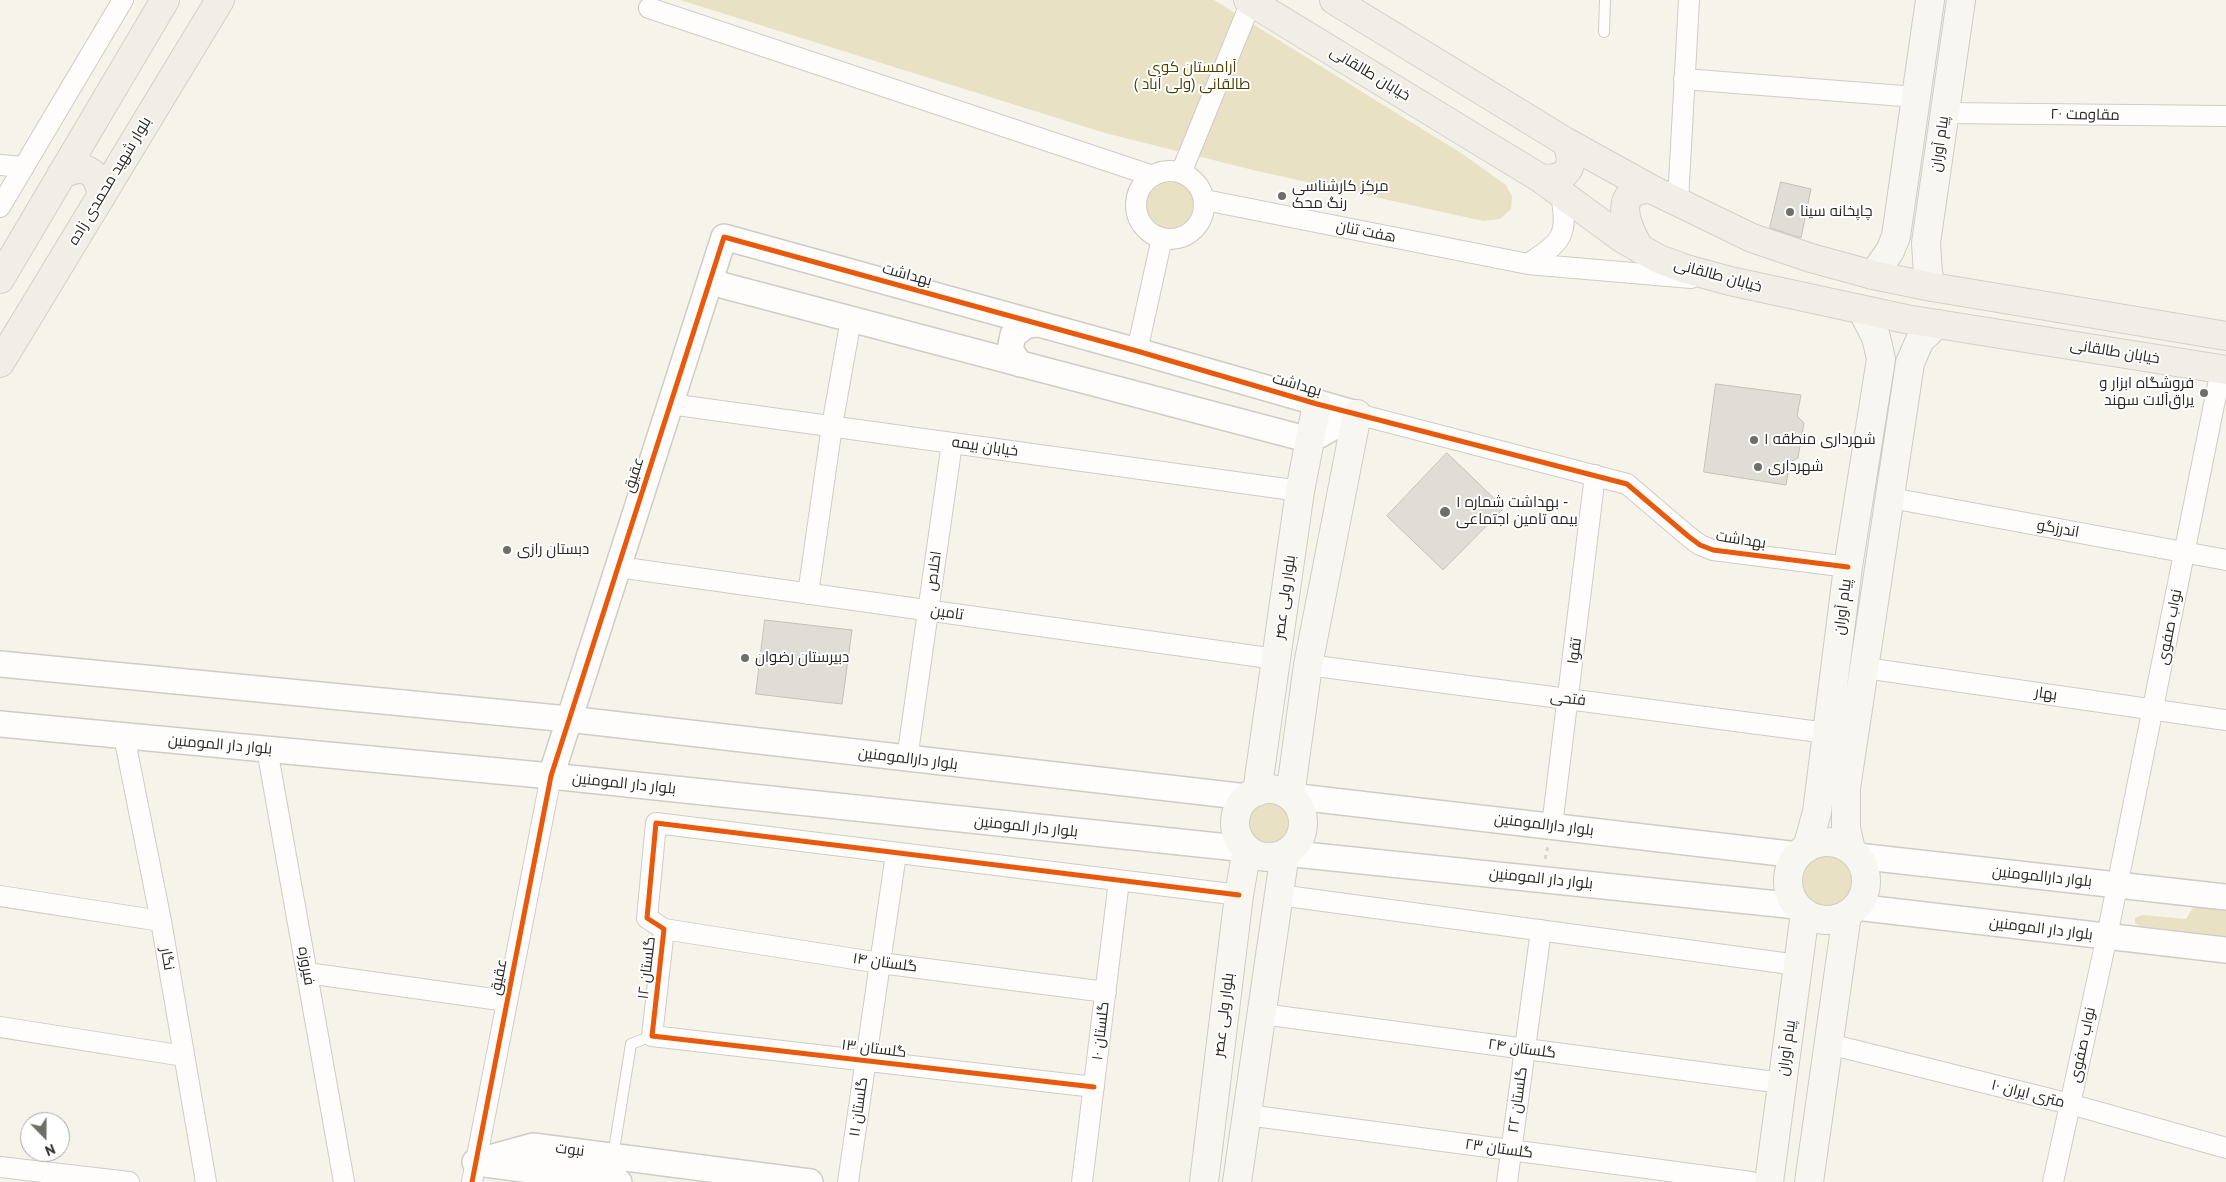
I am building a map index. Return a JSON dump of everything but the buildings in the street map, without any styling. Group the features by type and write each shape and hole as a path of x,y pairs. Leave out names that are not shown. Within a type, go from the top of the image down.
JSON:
{"main road":[{"path":"0,279 165,0"},
{"name":"بلوار شهید محمدی زاده","path":"0,362 220,0"},
{"path":"1334,0 1566,142 1651,189 1752,238 1811,258 1872,275 1932,288 2226,336"},
{"name":"پیام آوران","path":"1872,275 1890,251 1896,236 1930,0"},
{"name":"پیام آوران","path":"1932,288 1926,266 1926,243 1961,0"},
{"name":"خیابان طالقانی","path":"1250,1 1540,178 1623,239 1640,249 1686,269 1730,282 1862,310 1937,324 2223,370"},
{"path":"1540,178 1552,180 1563,175 1571,165 1572,153 1566,142"},
{"path":"62,175 72,169 84,169 94,175 100,185 100,197"},
{"path":"1640,249 1629,231 1625,206 1630,195 1639,189 1651,189"},
{"path":"1896,236 1910,246 1926,243"},
{"name":"پیام آوران","path":"1802,851 1817,812 1848,568 1881,359 1876,337 1862,310"},
{"name":"پیام آوران","path":"1854,853 1845,810 1846,788 1910,363 1920,340 1937,324"},
{"path":"1881,359 1893,354 1905,358 1910,363"},
{"name":"بلوار ولی عصر","path":"1252,795 1276,659 1300,491 1317,404"},
{"path":"1290,796 1308,665 1357,414"},
{"path":"1274,790 1290,796 1300,809 1303,826 1300,837 1294,846 1285,853 1265,856 1247,848 1239,840 1236,829 1236,817 1239,806 1252,795 1274,790"},
{"path":"1817,812 1830,819 1841,815 1845,810"},
{"path":"1810,1182 1829,1044 1852,911 1862,898 1866,882 1863,866 1854,853 1839,844 1828,842 1802,851 1788,875 1790,891 1801,910 1826,920 1852,911"},
{"name":"بلوار ولی عصر","path":"1204,1182 1238,895 1247,848"},
{"path":"1237,1182 1285,853"},
{"name":"پیام آوران","path":"1769,1182 1798,965 1801,910"}],"street":[{"path":"0,207 123,0"},
{"path":"1678,201 1688,0"},
{"path":"1181,173 1250,1"},
{"path":"649,8 1153,176"},
{"path":"1684,79 1916,97"},
{"name":"مقاومت ۲۰","path":"1945,113 2226,116"},
{"path":"0,164 24,167"},
{"path":"1164,171 1181,173 1195,181 1201,190 1204,200 1204,212 1193,230 1184,236 1162,238 1152,234 1143,226 1138,216 1136,204 1138,193 1144,183 1153,176 1164,171"},
{"path":"1528,264 1551,248 1562,236 1565,217 1561,194"},
{"name":"هفت تنان","path":"1204,200 1528,264 1730,282"},
{"name":"عقیق","path":"473,1172 551,776 724,237"},
{"name":"بهداشت","path":"724,237 1137,351 1317,404 1627,484 1700,545 1713,550 1848,568"},
{"path":"1137,351 1162,238"},
{"path":"710,282 1310,440 1357,414"},
{"path":"808,594 832,426 851,319"},
{"path":"1020,364 1010,350 1013,335 1027,324 1038,324"},
{"name":"نواب صفوی","path":"2052,1182 2107,936 2184,552 2223,370"},
{"name":"خیابان بیمه","path":"670,404 1300,491"},
{"name":"اخلاص","path":"907,758 952,443"},
{"name":"تقوا","path":"1552,826 1595,475"},
{"name":"اندرزگو","path":"1891,498 2226,560"},
{"name":"تامین","path":"618,567 1276,659"},
{"path":"0,664 568,720"},
{"name":"فتحی","path":"1308,665 1827,732"},
{"name":"بهار","path":"1865,668 2226,720"},
{"name":"بلوار دارالمومنین","path":"568,720 1252,795"},
{"name":"بلوار دار المومنین","path":"0,724 551,776 1247,848"},
{"name":"نگار","path":"124,736 161,921 206,1182"},
{"name":"فیروزه","path":"267,750 344,1182"},
{"name":"بلوار دارالمومنین","path":"1290,796 1552,826 1802,851"},
{"name":"گلستان ۱۲","path":"652,1036 664,929 647,918 656,823 896,854"},
{"name":"بلوار دار المومنین","path":"1285,853 1801,910"},
{"name":"بلوار دارالمومنین","path":"1854,853 2226,897"},
{"path":"896,854 1238,895"},
{"name":"گلستان ۱۱","path":"848,1182 896,854"},
{"name":"گلستان ۱۰","path":"1082,1182 1119,880"},
{"path":"1279,895 1798,965"},
{"path":"0,896 161,921"},
{"name":"بلوار دار المومنین","path":"1852,911 2107,936 2226,950"},
{"name":"گلستان ۱۴","path":"664,929 880,963 1106,992"},
{"name":"گلستان ۲۲","path":"1506,1182 1541,930"},
{"path":"307,973 507,1001"},
{"name":"گلستان ۲۴","path":"1262,1014 1782,1083"},
{"path":"0,1027 184,1056"},
{"name":"گلستان ۱۳","path":"652,1036 1094,1087"},
{"name":"۱۰ متری ایران","path":"1829,1044 2070,1104 2226,1148"},
{"name":"گلستان ۲۳","path":"1247,1115 1751,1182"},
{"name":"نبوت","path":"473,1172 533,1146 810,1182"},
{"path":"0,1167 129,1182"},
{"name":"نبوت","path":"473,1172 619,1182"}],"lane":[{"path":"1604,32 1605,0"},
{"path":"613,1156 631,1044 652,1036"}],"path":[{"path":"1541,880 1552,826"}],"green space":[{"name":"آرامستان کوی طالقانی (ولی آباد )","path":"680,0 1214,0 1461,153 1506,185 1512,196 1511,209 1500,219 1483,221 1257,171 1105,133"},
{"path":"1171,176 1182,178 1192,184 1198,194 1200,205 1198,216 1192,226 1182,232 1171,234 1160,232 1150,226 1144,216 1142,205 1144,194 1150,184 1160,178"},
{"path":"1269,796 1279,798 1288,804 1294,813 1296,823 1294,833 1288,842 1279,848 1269,850 1259,848 1250,842 1244,833 1242,823 1244,813 1250,804 1259,798"},
{"path":"1822,856 1832,856 1846,863 1853,877 1853,887 1846,901 1832,908 1822,908 1812,904 1805,897 1801,887 1801,877 1805,867 1812,860"},
{"path":"2195,904 2226,908 2226,936 2140,926 2135,923 2135,918 2142,915 2186,919"}],"cycle path":[{"path":"472,1182 551,776 724,237 1137,351 1317,404 1627,484 1688,536 1700,545 1713,550 1848,567"},
{"path":"1094,1087 652,1036 664,929 647,918 656,823 1239,895"}],"place":[{"name":"مرکز کارشناسی رنگ محک","path":"1282,196"},
{"name":"چاپخانه سینا","path":"1790,212"},
{"name":"فروشگاه ابزار و یراق‌آلات‌ سهند","path":"2204,393"},
{"name":"شهرداری منطقه ۱","path":"1754,440"},
{"name":"شهرداری","path":"1758,467"},
{"name":"بهداشت شماره ۱ - بیمه تامین اجتماعی","path":"1445,512"},
{"name":"دبستان رازی","path":"507,550"},
{"name":"دبیرستان رضوان","path":"745,658"}]}
